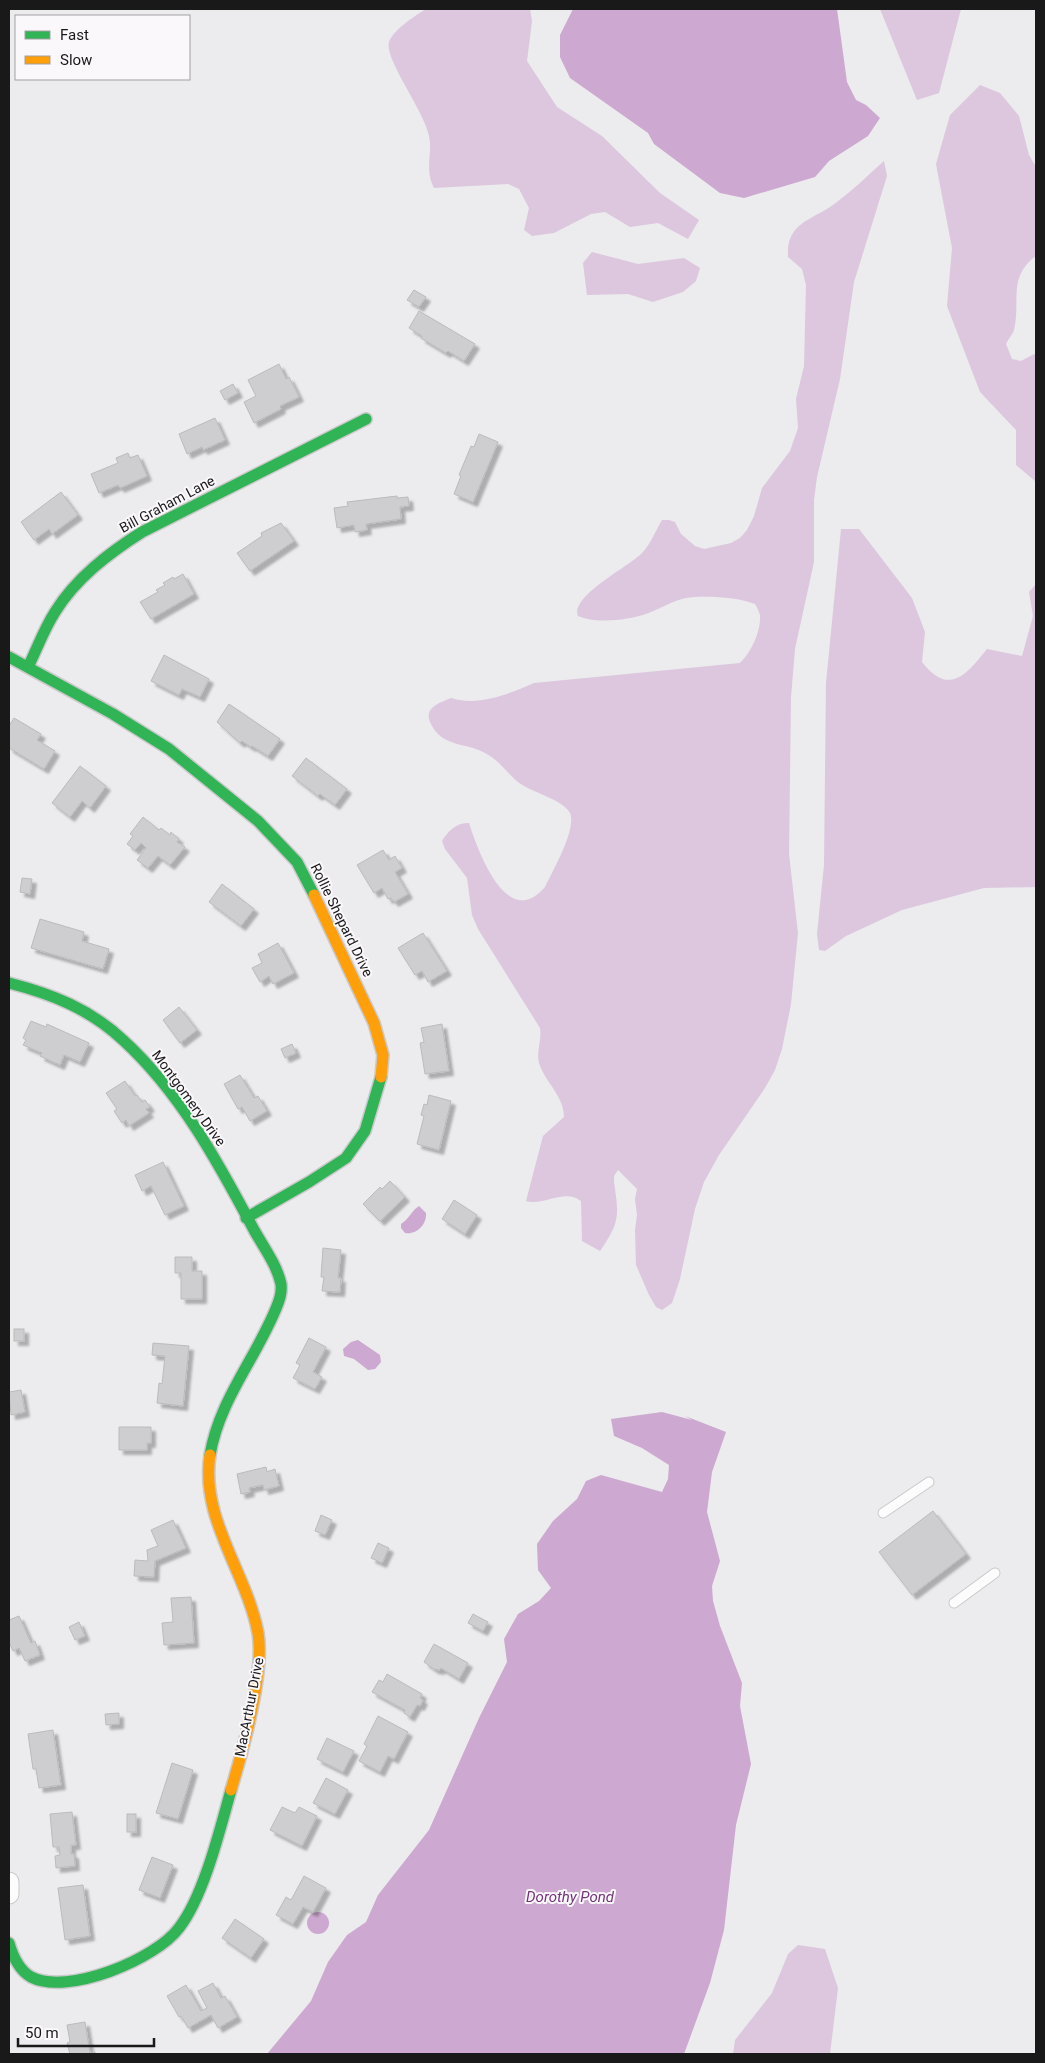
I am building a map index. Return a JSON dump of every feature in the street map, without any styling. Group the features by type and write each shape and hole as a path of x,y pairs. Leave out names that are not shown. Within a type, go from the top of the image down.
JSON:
{"street":[{"name":"Bill Graham Lane","path":"28,666 58,606 82,577 110,552 142,532 366,419"},
{"name":"Rollie Shepard Drive","path":"9,656 113,714 169,749 258,821 297,862 330,924 374,1023 383,1055 382,1082 364,1131 346,1158 309,1182 246,1218"},
{"name":"Montgomery Drive","path":"9,983 50,994 93,1016 138,1054 153,1070 205,1144 276,1271 281,1282 281,1294"},
{"name":"MacArthur Drive","path":"9,1943 16,1963 25,1972 39,1981 74,1980 99,1974 140,1959 152,1953 166,1942 179,1929 198,1892 220,1832 245,1739 260,1656 259,1637 253,1616 215,1513 209,1490 210,1454 215,1432 223,1412 260,1343 281,1294"},
{"path":"9,1882 9,1894"}],"lane":[{"path":"883,1513 929,1482"},
{"path":"954,1603 995,1574"}],"shaded area":[{"path":"426,9 530,9 532,21 527,61 557,107 602,136 660,193 699,220 688,239 658,223 630,227 605,212 591,214 554,233 532,236 524,230 529,208 519,189 508,184 434,188 429,168 430,143 426,126 398,73 389,50 391,37 405,23"},
{"path":"880,9 961,9 939,93 917,100"},
{"path":"980,85 1000,93 1019,116 1029,155 1036,167 1036,256 1021,272 1018,281 1014,330 1006,344 1012,359 1021,361 1034,354 1036,356 1035,481 1016,465 1016,430 980,392 947,306 952,248 936,164 950,115"},
{"path":"884,161 887,176 854,282 840,379 817,477 814,500 814,562 795,649 791,697 789,854 798,933 791,1004 782,1049 775,1070 765,1088 719,1155 704,1182 695,1209 680,1279 672,1303 662,1310 656,1307 649,1295 636,1265 635,1230 637,1215 635,1199 637,1189 618,1170 614,1176 617,1203 615,1225 600,1251 582,1241 581,1201 575,1197 568,1196 533,1202 526,1201 543,1136 564,1117 563,1109 558,1096 539,1063 540,1028 478,929 472,915 467,878 445,849 442,841 453,828 460,824 469,823 479,851 496,882 507,894 518,900 531,898 545,887 558,861 570,829 570,813 556,801 519,783 499,763 482,751 457,744 442,737 435,731 430,722 429,713 434,706 451,698 472,701 483,700 504,695 534,683 740,663 751,647 759,628 760,615 755,604 721,597 686,598 646,614 612,620 594,620 578,616 578,608 583,600 602,582 645,550 662,520 675,522 681,534 695,546 704,549 731,543 740,538 747,530 754,516 762,488 790,451 798,428 796,399 804,366 806,285 802,269 788,257 788,246 800,225 837,202"},
{"path":"592,252 638,264 684,258 700,268 696,281 683,292 653,302 628,294 587,295 583,263"},
{"path":"841,529 859,529 912,598 925,632 922,662 932,673 941,678 949,680 965,673 987,649 1022,656 1033,616 1029,592 1036,584 1036,887 984,888 902,910 846,936 825,951 819,950 817,934 824,865 826,683"},
{"path":"798,1945 825,1949 838,1988 830,2054 733,2054 735,2040 772,1993 788,1954"}],"water":[{"path":"573,9 837,9 847,82 856,100 866,105 880,118 868,136 829,161 815,177 744,198 720,193 654,144 648,133 570,78 560,57 560,35"},
{"path":"419,1206 426,1213 423,1225 417,1231 405,1233 401,1228 401,1224"},
{"path":"358,1340 380,1355 381,1362 375,1369 368,1370 354,1359 344,1356 343,1349 351,1342"},
{"name":"Dorothy Pond","path":"662,1412 692,1420 685,1416 726,1432 712,1472 707,1512 720,1561 712,1586 713,1601 720,1626 742,1683 740,1706 751,1764 736,1825 724,1930 710,1983 684,2054 267,2054 311,2001 328,1962 347,1935 366,1922 378,1895 429,1830 479,1718 507,1662 504,1639 518,1614 539,1601 551,1588 538,1570 537,1544 553,1521 577,1499 586,1481 601,1475 662,1492 668,1479 669,1465 642,1448 614,1436 611,1419"},
{"path":"318,1912 326,1915 329,1923 326,1931 318,1934 310,1931 307,1923 310,1915"}],"building":[{"path":"414,290 426,297 419,307 407,300"},
{"path":"419,311 475,344 464,361 421,338 422,336 409,328"},
{"path":"279,364 286,379 289,377 299,397 280,406 281,409 254,423 244,402 256,396 248,380"},
{"path":"233,384 238,393 225,400 220,391"},
{"path":"215,418 225,440 203,450 202,447 187,454 179,434"},
{"path":"479,434 498,442 473,502 454,494 461,476 459,475 471,446 474,447"},
{"path":"128,453 130,458 138,455 147,476 120,488 118,485 99,493 91,474 118,463 116,458"},
{"path":"61,492 78,515 52,534 49,529 34,540 21,522"},
{"path":"397,496 397,498 408,497 409,506 400,507 401,519 366,524 367,530 355,532 354,525 337,528 334,508 348,506 347,502"},
{"path":"281,523 294,541 250,571 237,553 262,536 261,533"},
{"path":"183,574 194,594 151,619 140,602 158,592 156,590 165,585 163,583"},
{"path":"164,655 209,679 200,697 182,689 179,695 151,681"},
{"path":"229,704 280,739 268,756 242,741 240,743 217,722"},
{"path":"14,718 41,734 37,740 55,751 44,769 9,748 9,726"},
{"path":"306,758 347,789 335,805 320,794 318,796 292,776"},
{"path":"80,766 106,786 90,808 82,801 70,817 52,803"},
{"path":"143,817 159,830 161,828 170,835 171,832 179,839 177,842 185,847 170,865 158,856 148,868 137,860 146,848 141,843 135,850 127,844 133,836 130,834"},
{"path":"383,850 389,860 395,856 402,868 395,872 408,894 394,902 391,898 388,899 382,888 374,893 357,865"},
{"path":"22,878 32,879 30,894 20,892"},
{"path":"222,884 254,909 241,926 209,902"},
{"path":"40,919 84,932 82,941 109,949 103,969 31,948"},
{"path":"423,933 447,971 428,982 422,971 415,975 398,948"},
{"path":"278,943 294,973 273,984 269,976 260,982 252,968 262,963 258,954"},
{"path":"179,1007 197,1030 180,1043 163,1020"},
{"path":"31,1021 46,1027 47,1024 89,1043 80,1062 64,1055 60,1065 40,1056 42,1053 23,1045 26,1040 23,1038"},
{"path":"442,1024 449,1071 425,1074 420,1043 424,1042 421,1028"},
{"path":"292,1044 296,1053 285,1058 281,1049"},
{"path":"240,1075 254,1098 258,1096 267,1111 250,1121 242,1107 238,1109 224,1084"},
{"path":"125,1081 135,1096 137,1095 142,1102 145,1100 150,1107 146,1109 149,1113 129,1126 126,1120 122,1123 114,1111 117,1109 106,1093"},
{"path":"429,1095 451,1101 439,1150 417,1144 424,1116 421,1115 424,1104 427,1105"},
{"path":"163,1162 184,1206 165,1215 151,1186 142,1191 135,1175"},
{"path":"390,1181 405,1197 380,1221 363,1204 380,1187 382,1189"},
{"path":"454,1200 477,1215 465,1234 442,1219"},
{"path":"323,1248 341,1250 338,1278 341,1278 340,1292 322,1291 324,1277 321,1277"},
{"path":"175,1257 192,1257 192,1271 202,1271 202,1299 181,1299 181,1273 175,1273"},
{"path":"14,1329 24,1329 24,1341 14,1341"},
{"path":"309,1338 326,1347 313,1372 322,1377 315,1389 293,1378 300,1365 296,1363"},
{"path":"153,1343 189,1346 183,1406 157,1403 159,1383 162,1384 165,1356 152,1355"},
{"path":"21,1390 25,1412 11,1415 9,1392"},
{"path":"119,1427 151,1427 151,1443 147,1443 147,1450 119,1450"},
{"path":"266,1467 267,1472 275,1469 279,1486 264,1490 263,1485 249,1488 250,1492 241,1494 237,1474"},
{"path":"933,1511 966,1554 912,1595 879,1552"},
{"path":"321,1515 332,1520 325,1535 315,1531"},
{"path":"173,1520 186,1548 155,1561 154,1577 134,1576 135,1560 148,1561 147,1550 158,1546 151,1530"},
{"path":"378,1543 389,1548 382,1563 371,1558"},
{"path":"191,1597 194,1643 164,1645 162,1623 173,1622 171,1598"},
{"path":"473,1614 488,1622 483,1631 468,1623"},
{"path":"19,1616 31,1643 35,1641 40,1655 25,1661 19,1648 13,1651 9,1642 9,1620"},
{"path":"79,1622 85,1636 75,1640 69,1627"},
{"path":"434,1644 468,1663 459,1679 441,1668 440,1670 434,1669 424,1662"},
{"path":"387,1674 422,1694 420,1698 423,1700 420,1706 417,1705 410,1717 404,1713 405,1710 372,1692 379,1680 383,1682"},
{"path":"119,1713 119,1724 106,1725 105,1714"},
{"path":"378,1716 408,1732 394,1759 388,1756 380,1772 359,1761 367,1746 364,1744"},
{"path":"53,1730 61,1785 39,1788 36,1769 33,1769 28,1734"},
{"path":"327,1738 354,1751 343,1772 317,1759"},
{"path":"172,1763 193,1770 178,1819 156,1813"},
{"path":"326,1778 348,1790 335,1814 313,1803"},
{"path":"282,1807 295,1813 299,1807 317,1816 302,1846 270,1830"},
{"path":"72,1812 76,1845 71,1845 71,1854 74,1854 75,1866 56,1868 55,1856 60,1855 59,1847 53,1847 50,1814"},
{"path":"127,1814 136,1814 136,1832 127,1832"},
{"path":"152,1857 173,1865 160,1898 139,1890"},
{"path":"304,1876 326,1888 313,1912 303,1907 293,1924 276,1915 286,1897 291,1900"},
{"path":"83,1885 90,1936 65,1940 58,1888"},
{"path":"235,1919 264,1939 251,1958 222,1938"},
{"path":"213,1983 221,1998 225,1996 237,2017 218,2028 211,2015 188,2028 167,1996 186,1985 201,2011 207,2008 198,1991"},
{"path":"85,2022 90,2053 95,2052 95,2054 70,2054 67,2043 70,2042 67,2025"}],"traffic: fast":[{"path":"28,667 47,625 63,600 83,577 117,549 142,532 366,419"},
{"path":"9,657 113,714 169,749 258,821 297,862 314,895"},
{"path":"9,983 40,992 84,1011 110,1029 144,1060 180,1105 212,1154 276,1270 281,1284 279,1301 269,1325 221,1416 210,1455"},
{"path":"246,1218 309,1182 346,1158 365,1131 381,1077"},
{"path":"9,1943 20,1967 31,1977 47,1982 66,1982 88,1978 132,1962 168,1940 188,1914 204,1881 231,1790"}],"traffic: slow":[{"path":"314,895 374,1023 383,1055 381,1077"},
{"path":"210,1455 209,1479 218,1524 244,1589 258,1633 259,1649 256,1689 231,1790"}]}
